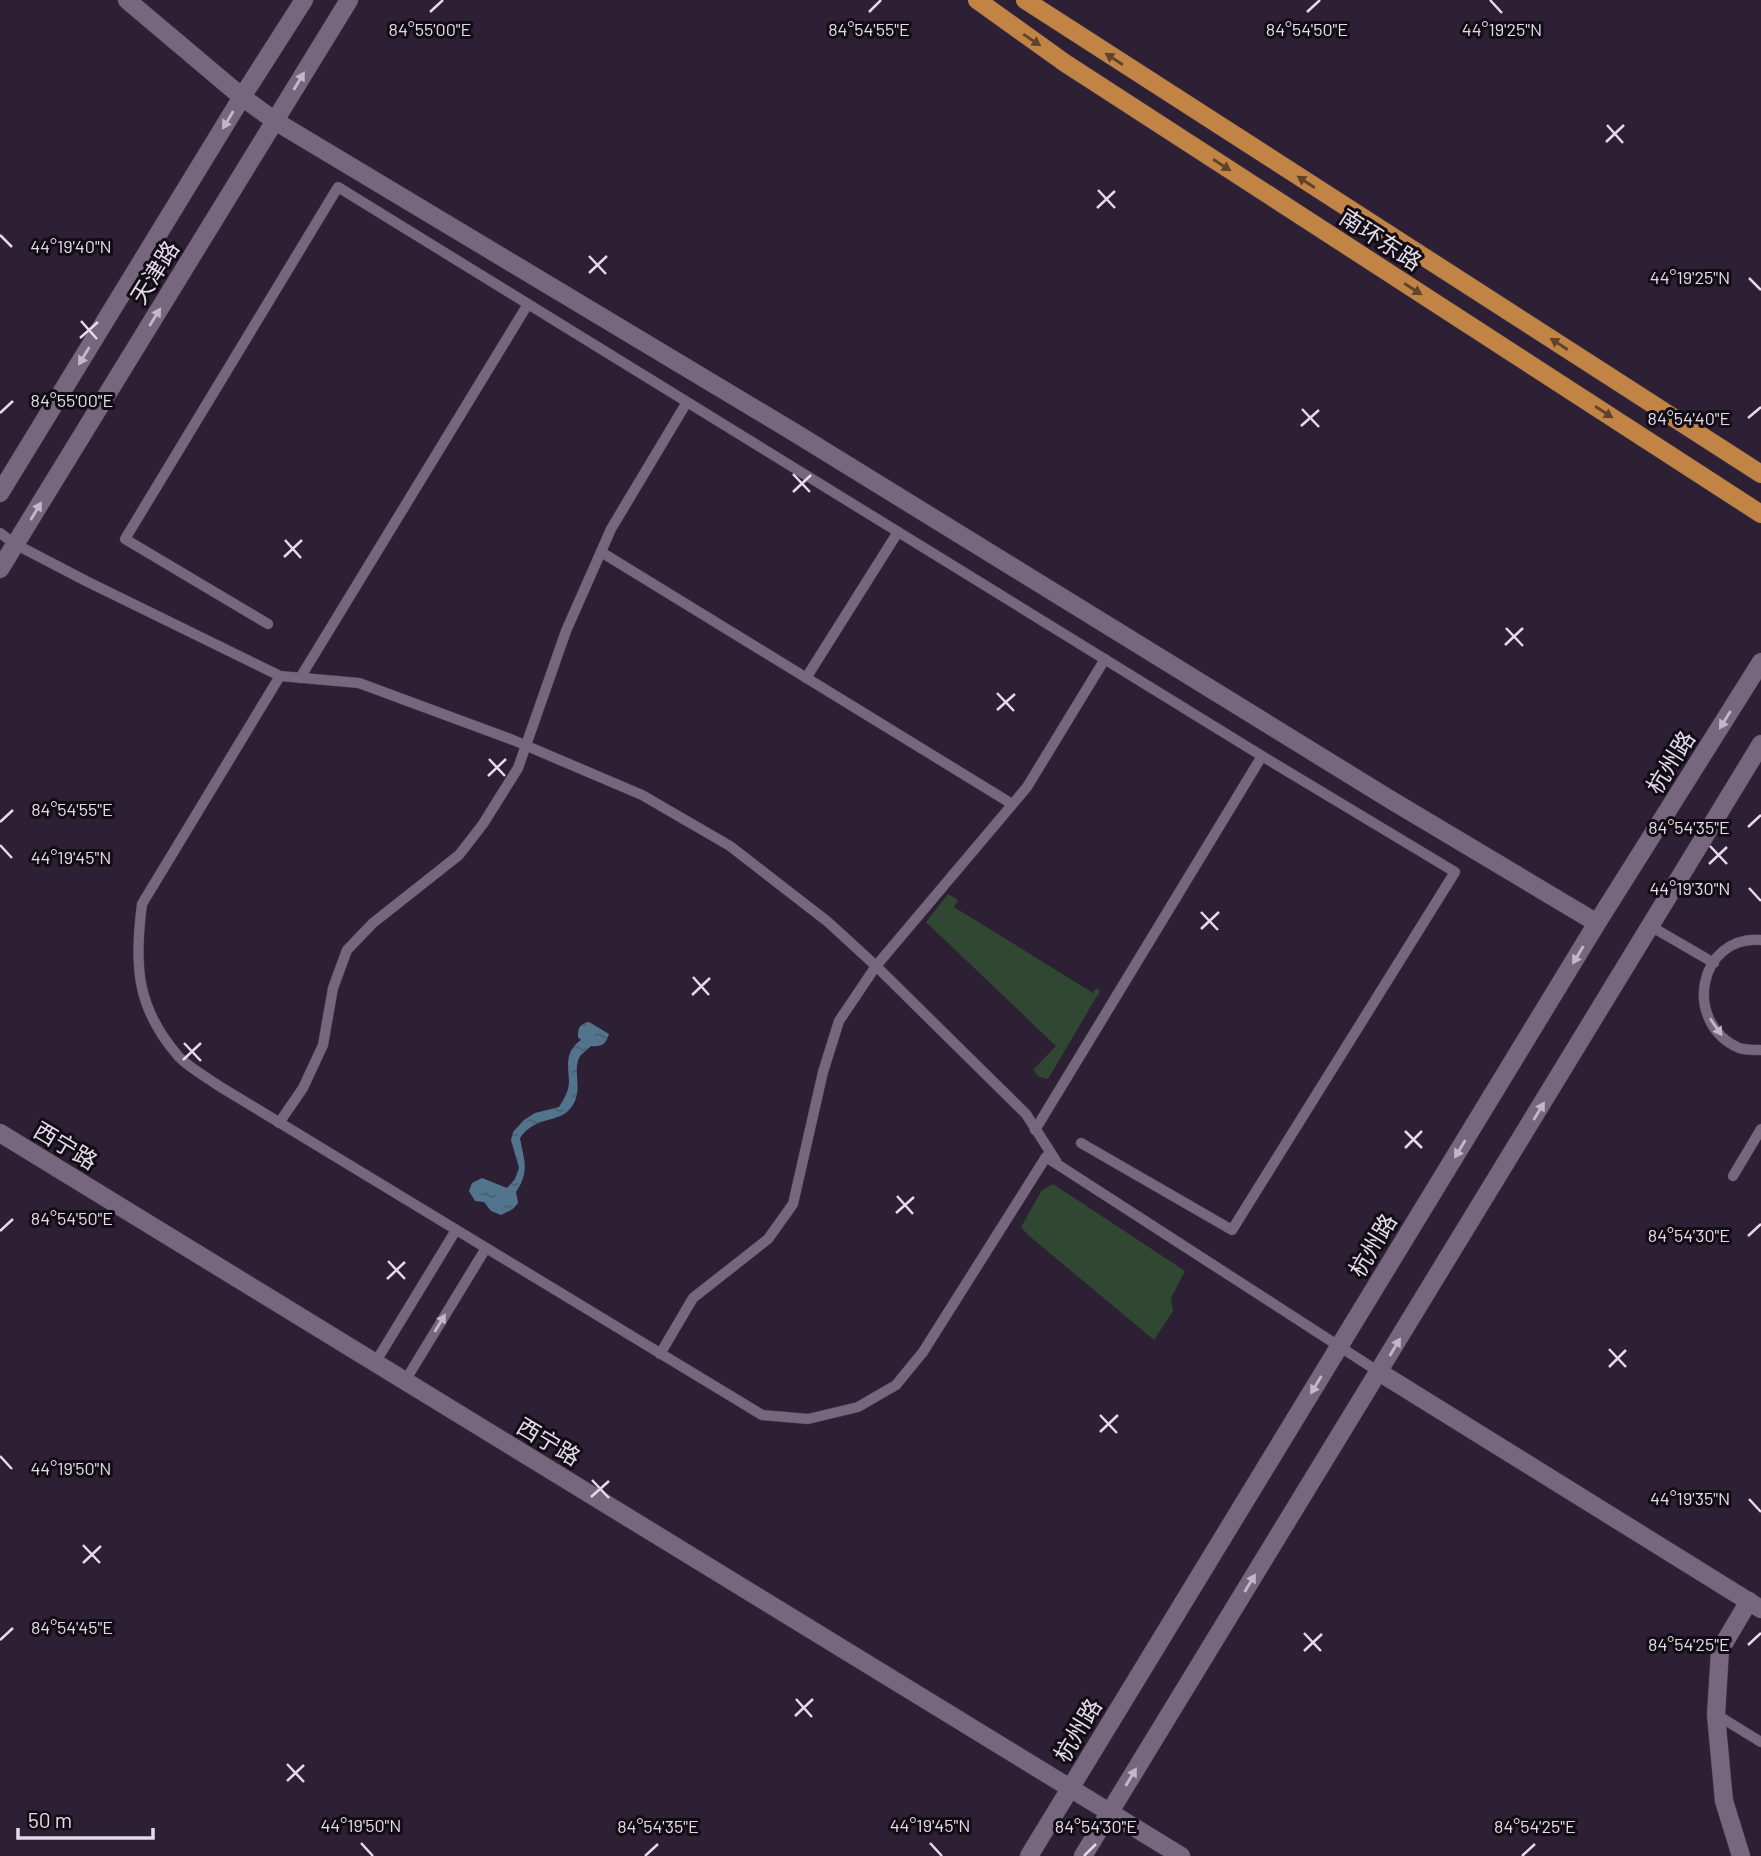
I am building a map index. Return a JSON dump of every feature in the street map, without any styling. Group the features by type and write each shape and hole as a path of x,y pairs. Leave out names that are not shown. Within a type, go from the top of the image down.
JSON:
{"main road":[{"name":"南环东路","path":"976,0 1065,63 1761,514"},
{"name":"南环东路","path":"1025,0 1761,474"}],"street":[{"path":"127,0 242,97 275,121 792,431 1391,800 1597,923"},
{"name":"天津路","path":"0,493 304,0"},
{"name":"天津路","path":"0,569 349,0"},
{"name":"杭州路","path":"1029,1856 1597,923 1761,662"},
{"path":"1083,1856 1761,744"},
{"name":"西宁路","path":"0,1133 1181,1856"},
{"path":"1379,1372 1755,1605 1720,1650 1716,1715 1724,1801 1741,1856"}],"lane":[{"path":"268,624 125,539 338,187 1455,872 1232,1230 1081,1143"},
{"path":"300,678 528,304"},
{"path":"279,1122 303,1088 323,1045 333,988 347,950 373,923 459,855 518,768 566,631 611,529 687,402"},
{"path":"806,678 898,532"},
{"path":"0,533 15,544 280,676 359,683 524,745 642,795 730,846 828,922 876,966 1026,1114 1058,1165"},
{"path":"601,552 1012,804"},
{"path":"660,1354 694,1298 768,1239 793,1204 823,1072 839,1021 876,966 1027,787 1105,659"},
{"path":"280,676 142,904 137,945 141,989 157,1026 181,1059 219,1086 762,1415 808,1419 858,1406 896,1385 923,1352 1046,1157 1379,1372"},
{"path":"1035,1130 1262,756"},
{"path":"1651,927 1714,963"},
{"path":"1761,940 1748,939 1721,952 1705,976 1703,1006 1716,1032 1741,1049 1761,1050"},
{"path":"1733,1176 1761,1129"},
{"path":"375,1363 456,1230"},
{"path":"405,1381 486,1248"},
{"path":"1716,1715 1761,1742"}],"green space":[{"path":"948,894 958,900 954,907 1093,993 1096,988 1100,991 1048,1079 1039,1077 1033,1070 1056,1046 926,922"},
{"path":"1053,1184 1185,1271 1171,1298 1173,1311 1154,1340 1021,1227 1042,1190"}],"water":[{"path":"589,1022 609,1034 603,1044 591,1046 579,1058 574,1103 563,1115 534,1125 520,1138 525,1166 516,1192 518,1203 501,1215 491,1211 484,1202 475,1201 469,1191 472,1183 482,1178 507,1188 515,1179 519,1168 511,1140 513,1132 535,1113 559,1107 568,1088 570,1053 581,1040 578,1037 580,1027"}]}
